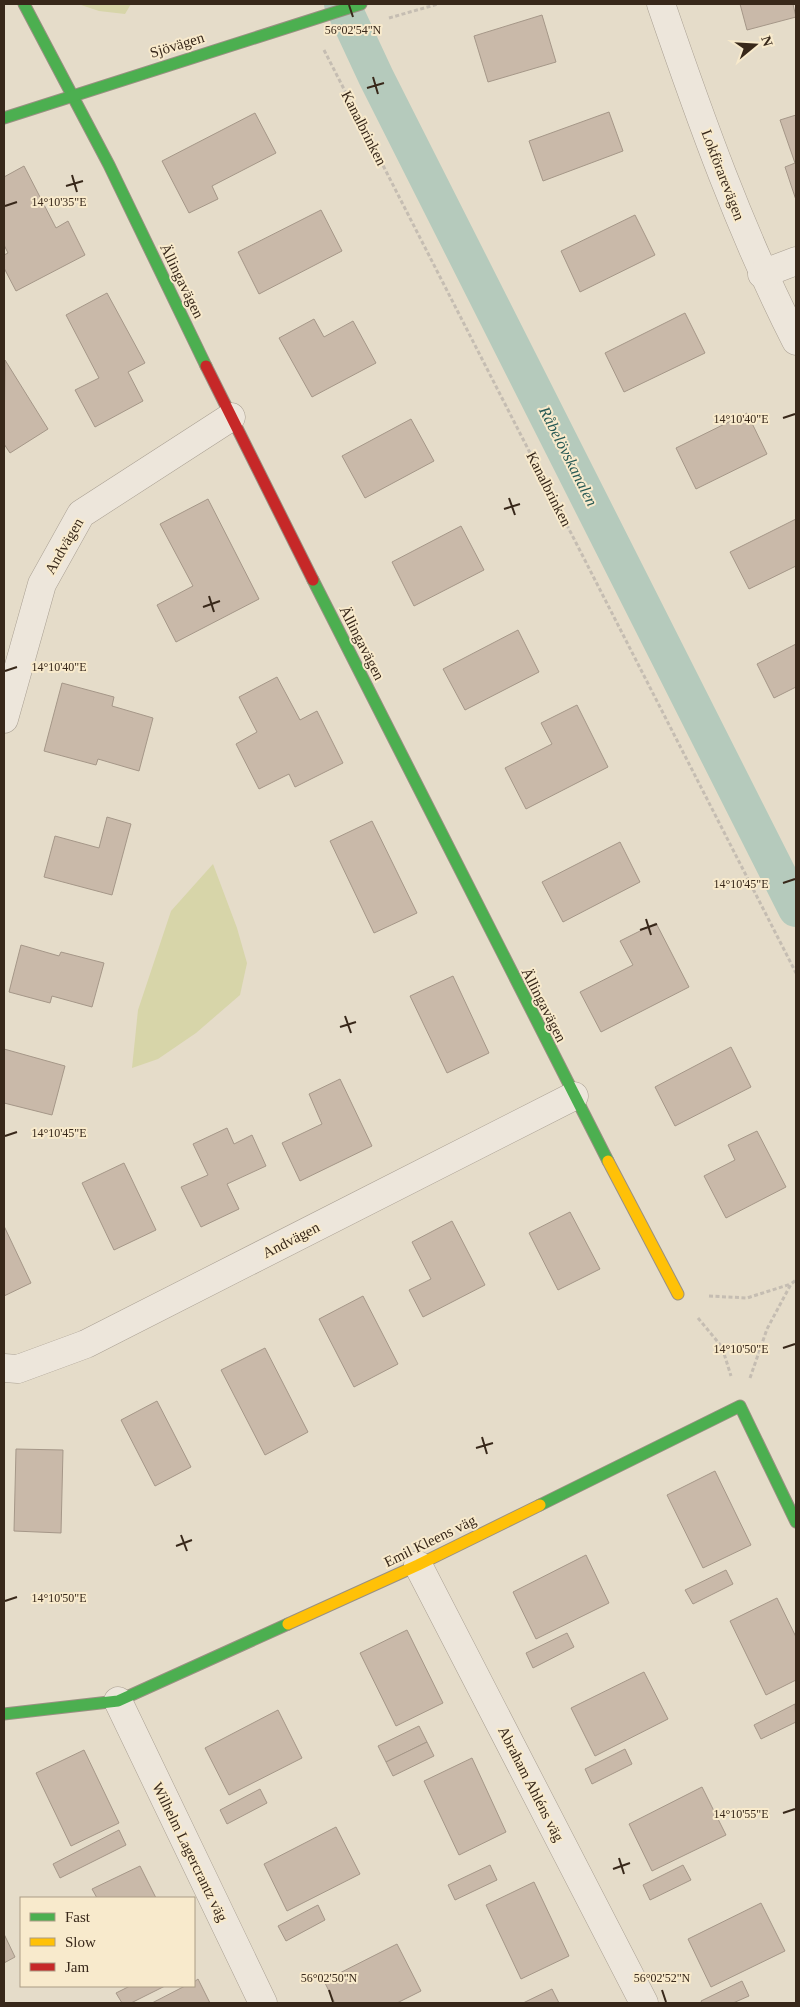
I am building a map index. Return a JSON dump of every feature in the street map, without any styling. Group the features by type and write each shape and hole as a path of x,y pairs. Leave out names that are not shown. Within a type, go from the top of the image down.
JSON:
{"street":[{"name":"Ällingavägen","path":"24,4 73,95 231,417 574,1096 678,1294"},
{"name":"Sjövägen","path":"4,118 361,4"},
{"name":"Lokförarevägen","path":"661,4 692,95 762,274 796,341"},
{"path":"762,274 796,261"},
{"name":"Andvägen","path":"4,719 42,584 81,514 231,417"},
{"name":"Andvägen","path":"4,1368 18,1369 86,1344 574,1096"},
{"path":"740,1406 796,1522"},
{"name":"Emil Kleens väg","path":"4,1714 118,1701 418,1565 740,1406"},
{"name":"Abraham Ahléns väg","path":"418,1565 644,2003"},
{"name":"Wilhelm Lagercrantz väg","path":"118,1701 263,2003"}],"path":[{"path":"385,20 438,4"},
{"name":"Kanalbrinken","path":"309,20 796,973"},
{"path":"678,1294 747,1298 791,1284 796,1280"},
{"path":"740,1406 767,1329 791,1284"},
{"path":"678,1294 722,1347 740,1406"}],"shaded area":[{"path":"78,4 131,4 125,14 99,11"},
{"path":"213,864 237,928 247,963 240,995 196,1033 158,1059 132,1068 138,1010 171,911"}],"building":[{"path":"740,4 793,4 796,17 747,30"},
{"path":"542,15 556,62 488,82 474,36"},
{"path":"609,112 623,151 543,181 529,141"},
{"path":"255,113 276,153 212,186 218,199 189,213 162,161"},
{"path":"796,115 796,200 785,167 795,163 780,120"},
{"path":"24,166 56,228 68,221 85,255 16,291 4,268 4,255 8,253 4,245 4,177"},
{"path":"321,210 342,251 259,294 238,252"},
{"path":"635,215 655,255 580,292 561,251"},
{"path":"107,293 145,363 128,372 143,401 95,427 75,390 99,378 66,315"},
{"path":"685,313 705,353 624,392 605,353"},
{"path":"314,319 324,337 353,321 376,363 312,397 279,338"},
{"path":"5,360 48,429 10,453 4,444"},
{"path":"747,413 767,454 696,489 676,448"},
{"path":"411,419 434,461 365,498 342,456"},
{"path":"208,499 259,599 176,642 157,605 193,586 160,524"},
{"path":"796,519 796,566 749,589 730,552"},
{"path":"461,526 484,570 414,606 392,562"},
{"path":"518,630 539,672 465,710 443,669"},
{"path":"796,644 796,687 774,698 757,664"},
{"path":"277,677 300,720 317,711 343,763 295,787 289,774 259,789 236,744 257,732 239,697"},
{"path":"62,683 114,697 112,706 153,718 139,771 98,759 96,765 44,751"},
{"path":"577,705 608,767 526,809 505,768 552,744 541,723"},
{"path":"107,817 131,824 112,895 44,877 55,836 99,848"},
{"path":"372,821 417,913 374,933 330,841"},
{"path":"620,842 640,882 563,922 542,882"},
{"path":"656,923 689,987 601,1032 580,992 633,965 620,941"},
{"path":"21,945 59,956 61,952 104,963 92,1007 52,996 50,1003 9,992"},
{"path":"453,976 489,1053 447,1073 410,996"},
{"path":"731,1047 751,1087 675,1126 655,1087"},
{"path":"4,1049 65,1066 52,1115 4,1103"},
{"path":"340,1079 372,1146 300,1181 282,1143 322,1124 309,1094"},
{"path":"227,1128 234,1144 252,1135 266,1166 227,1184 239,1209 201,1227 181,1187 208,1175 193,1144"},
{"path":"757,1131 786,1187 726,1218 704,1176 735,1160 728,1145"},
{"path":"124,1163 156,1230 114,1250 82,1183"},
{"path":"570,1212 600,1269 558,1290 529,1233"},
{"path":"452,1221 485,1285 423,1317 409,1290 431,1279 412,1242"},
{"path":"4,1226 31,1283 4,1296"},
{"path":"363,1296 398,1364 354,1387 319,1319"},
{"path":"265,1348 308,1432 265,1455 221,1370"},
{"path":"157,1401 191,1467 155,1486 121,1420"},
{"path":"16,1449 63,1450 61,1533 14,1531"},
{"path":"715,1471 751,1545 703,1568 667,1495"},
{"path":"586,1555 609,1603 536,1639 513,1592"},
{"path":"726,1570 733,1584 693,1604 685,1590"},
{"path":"777,1598 796,1637 796,1680 766,1695 730,1621"},
{"path":"407,1630 443,1703 396,1726 360,1653"},
{"path":"567,1633 574,1647 533,1668 526,1653"},
{"path":"644,1672 668,1719 595,1756 571,1708"},
{"path":"795,1704 796,1722 761,1739 754,1725"},
{"path":"278,1710 302,1758 229,1795 205,1748"},
{"path":"419,1726 427,1742 386,1762 378,1746"},
{"path":"427,1742 434,1756 393,1776 386,1762"},
{"path":"625,1749 632,1764 592,1784 585,1769"},
{"path":"84,1750 119,1823 71,1846 36,1773"},
{"path":"472,1758 506,1832 459,1855 424,1781"},
{"path":"702,1787 726,1835 652,1871 629,1824"},
{"path":"260,1789 267,1803 227,1824 220,1810"},
{"path":"336,1827 360,1874 287,1911 264,1864"},
{"path":"119,1830 126,1845 60,1878 53,1864"},
{"path":"490,1865 497,1880 455,1900 448,1885"},
{"path":"683,1865 691,1880 650,1900 643,1885"},
{"path":"140,1866 156,1897 96,1897 92,1889"},
{"path":"534,1882 569,1956 521,1979 486,1905"},
{"path":"761,1903 785,1951 711,1987 688,1939"},
{"path":"318,1905 325,1920 286,1941 278,1926"},
{"path":"4,1934 15,1957 4,1963"},
{"path":"397,1944 421,1991 397,2003 335,2003 324,1981"},
{"path":"198,1979 210,2003 152,2003 183,1987 195,1987 195,1981"},
{"path":"742,1981 749,1996 733,2003 702,2003 701,2001"},
{"path":"128,1987 163,1987 131,2003 122,2003 116,1993"},
{"path":"552,1989 559,2003 523,2003"}],"waterway":[{"name":"Råbelövskanalen","path":"342,4 376,77 796,909"}],"traffic: fast":[{"path":"24,4 109,165 206,366"},
{"path":"4,118 361,4"},
{"path":"313,580 608,1161"},
{"path":"540,1505 740,1406 796,1522"},
{"path":"4,1714 118,1701 288,1624"}],"traffic: slow":[{"path":"608,1161 678,1294"},
{"path":"288,1624 418,1565 540,1505"}],"traffic: jam":[{"path":"206,366 313,580"}]}
